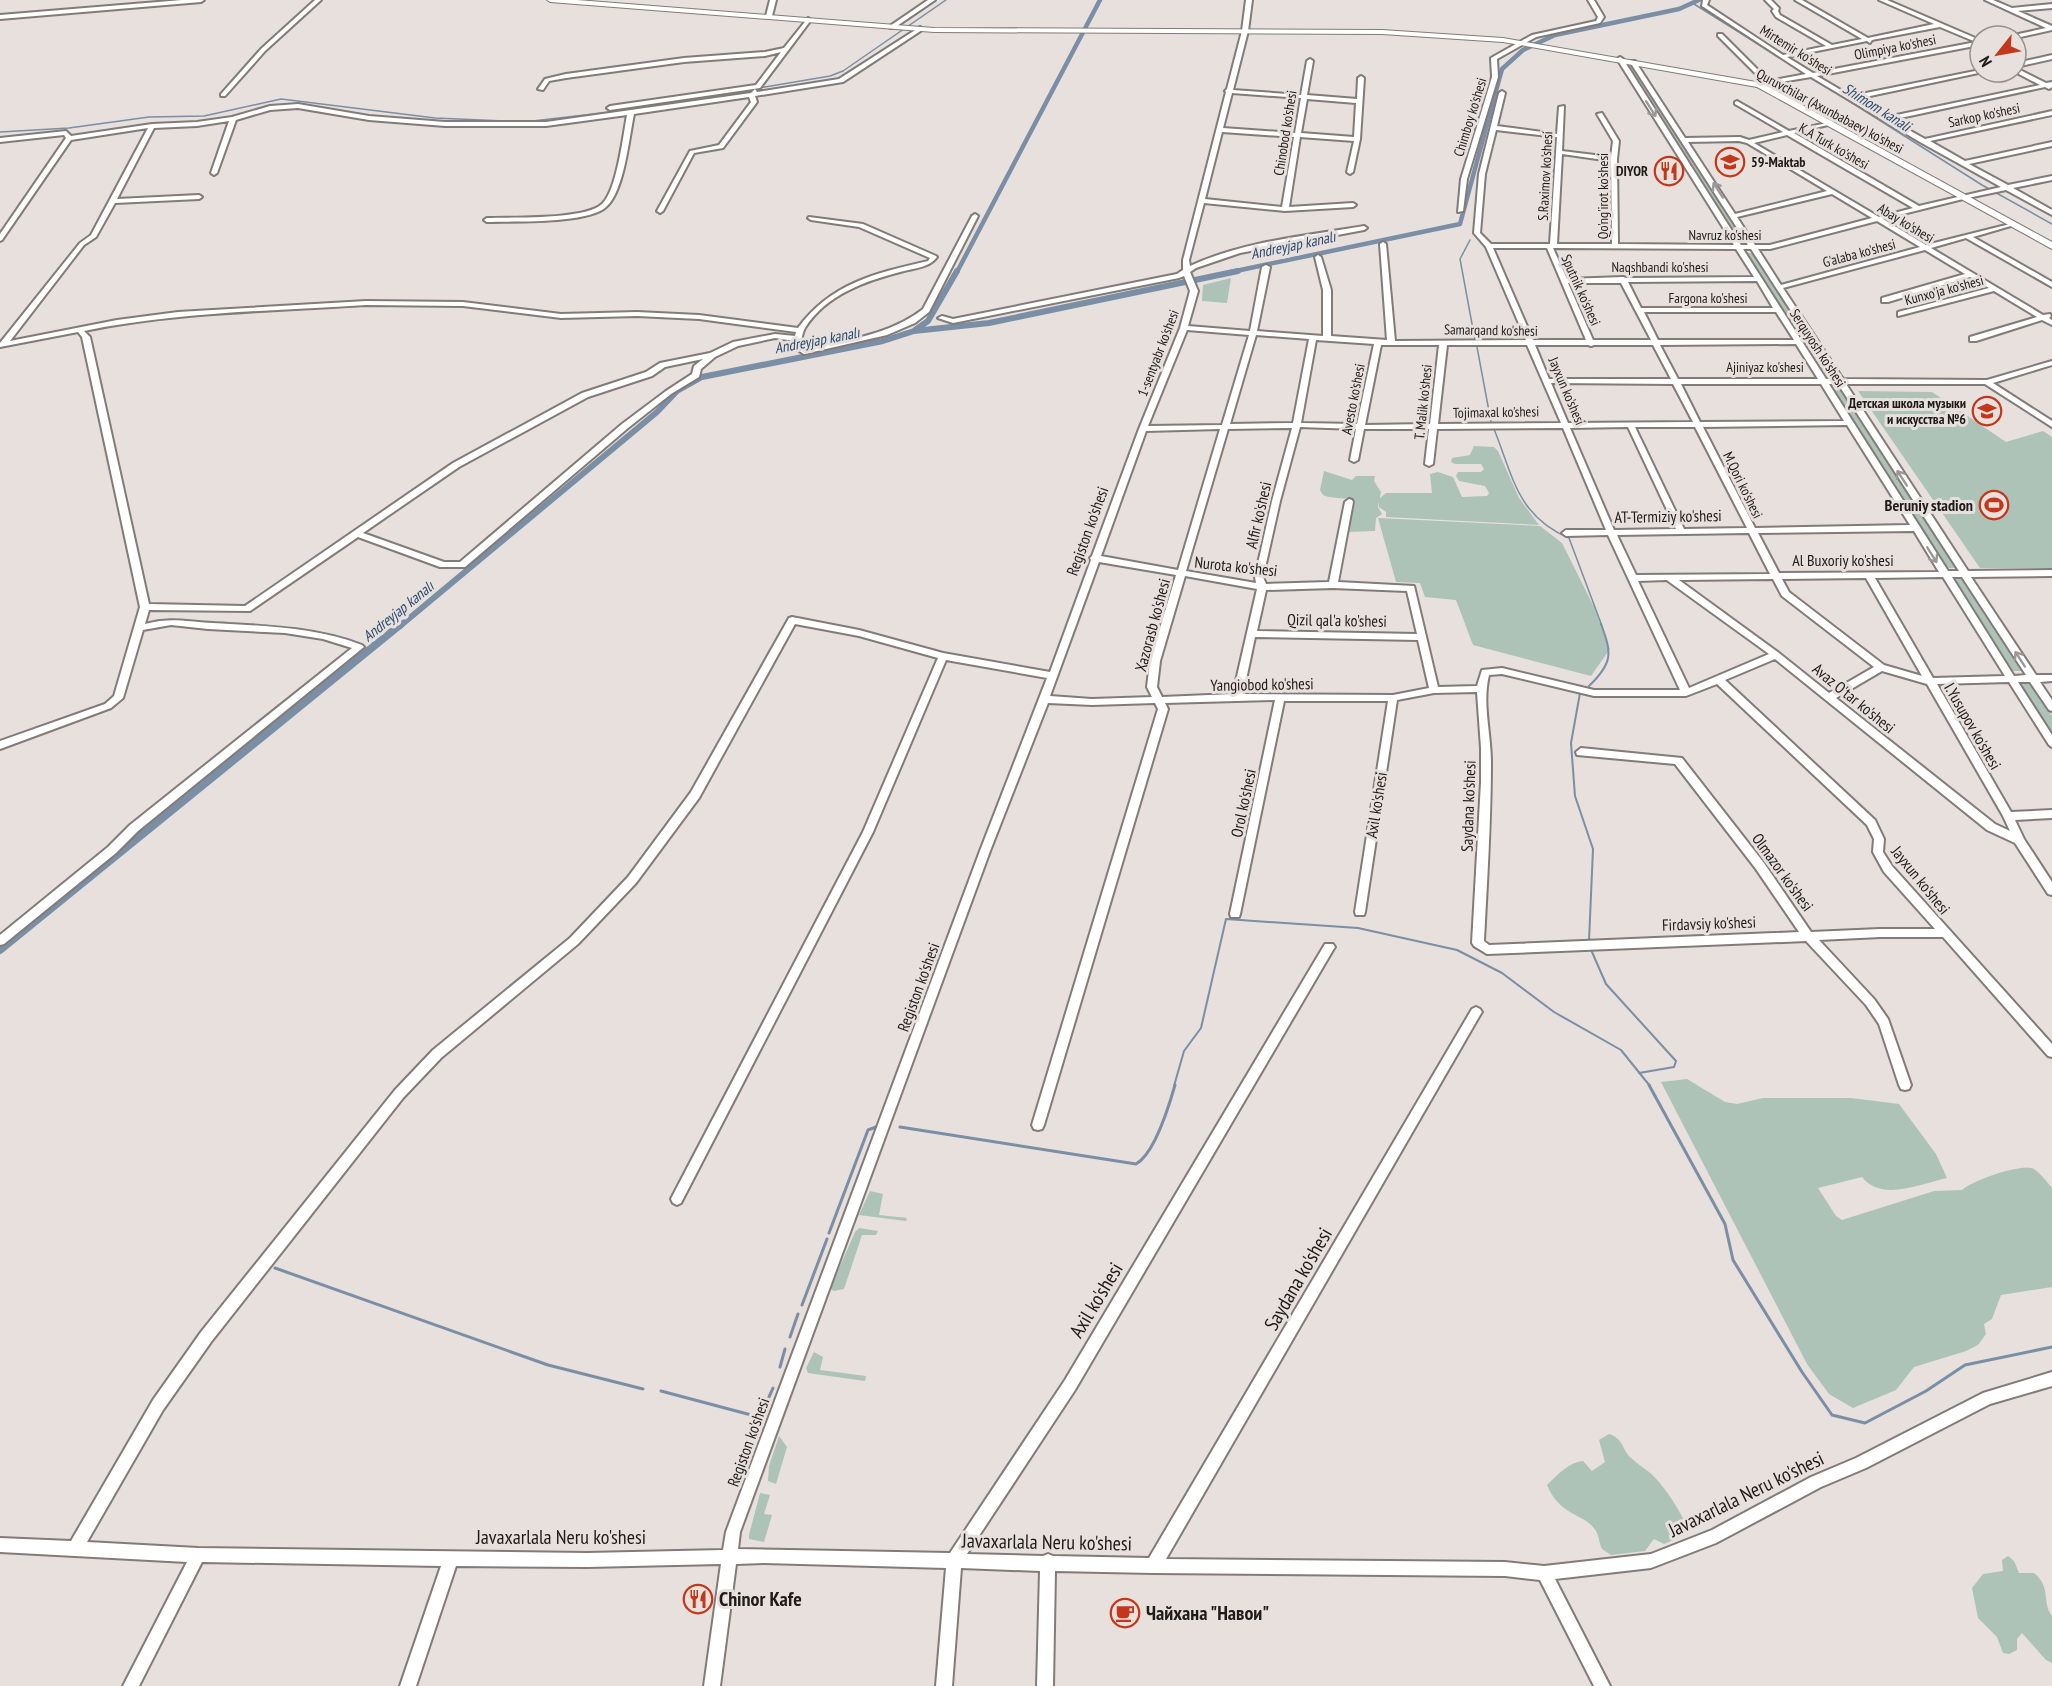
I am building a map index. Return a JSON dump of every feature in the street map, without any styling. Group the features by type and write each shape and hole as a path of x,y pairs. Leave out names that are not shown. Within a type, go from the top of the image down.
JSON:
{"main road":[{"name":"Quruvchilar (Axunbabaev) ko'shesi","path":"550,0 917,29 1452,35 1520,42 1763,84 2052,246"}],"street":[{"path":"0,17 201,0"},
{"path":"223,95 263,50 318,0"},
{"path":"769,16 772,0"},
{"path":"894,27 932,0"},
{"path":"1186,271 1186,260 1245,31 1249,0"},
{"path":"1520,42 1534,36 1598,22 1601,17 1591,0"},
{"name":"Mirtemir ko'shesi","path":"1706,0 1704,5 1885,119 2052,213"},
{"path":"1768,0 1777,8 1778,16 1832,47"},
{"path":"1798,0 1870,41"},
{"path":"1882,0 1968,38"},
{"path":"1988,0 2052,28"},
{"path":"2012,10 2052,6"},
{"path":"752,96 783,50 808,20"},
{"path":"1785,57 1940,25"},
{"path":"2028,33 2052,28"},
{"path":"0,239 69,138 152,126 197,124 233,119 270,108 298,106 369,118 445,124 546,124 752,96 841,81 917,29"},
{"path":"1720,35 1763,84"},
{"name":"Chimboy ko'shesi","path":"1460,211 1464,179 1495,77 1494,58 1520,42"},
{"name":"Olimpiya ko'shesi","path":"1763,84 1968,45"},
{"path":"541,89 547,80 557,78 684,60 765,54 783,50"},
{"path":"2028,62 2052,57"},
{"name":"Serquyosh ko'shesi","path":"1620,59 2052,743"},
{"name":"Chinobod ko'shesi","path":"1285,209 1310,61"},
{"name":"Serquyosh ko'shesi","path":"1633,62 1756,248 1839,381 2052,708"},
{"path":"1851,98 1968,74"},
{"path":"2028,76 2050,86"},
{"path":"1350,172 1357,140 1361,78"},
{"path":"1885,119 2050,86"},
{"path":"610,108 758,87"},
{"path":"1228,91 1360,100"},
{"name":"Jayxun ko'shesi","path":"1502,93 1482,174 1475,225 1477,233 1489,246 1611,532 1635,578 1686,693"},
{"path":"660,211 692,152 721,147 754,102 752,96"},
{"name":"K.A Turk ko'shesi","path":"1737,103 1918,208"},
{"name":"S.Raximov ko'shesi","path":"1551,246 1562,107"},
{"path":"487,220 537,221 593,212 603,207 613,188 631,113"},
{"name":"Sarkop ko'shesi","path":"1922,141 2052,113"},
{"name":"Qo'ng'irot ko'shesi","path":"1600,114 1616,141 1614,159 1615,247"},
{"path":"214,173 233,119"},
{"path":"1684,140 1740,139 1749,142 1830,123"},
{"path":"2,344 82,244 94,236 152,126"},
{"path":"1495,128 1560,136"},
{"path":"1220,130 1357,140"},
{"path":"0,140 66,133 69,138"},
{"name":"Abay ko'shesi","path":"1749,142 2052,323"},
{"path":"1964,164 2052,144"},
{"path":"1559,152 1614,159"},
{"name":"Navruz ko'shesi","path":"1489,246 1770,247 1962,197 2052,178"},
{"path":"1995,190 2052,220"},
{"path":"1734,216 1832,192"},
{"path":"113,201 199,197"},
{"path":"1203,201 1285,209 1353,206"},
{"path":"811,218 861,225 934,257 930,262 868,278 839,293 818,308 799,334 796,345 804,352 884,333 912,321 926,310 975,216"},
{"name":"G'alaba ko'shesi","path":"1780,286 2012,224"},
{"path":"942,318 953,321 1179,276 1227,254 1364,228"},
{"path":"1967,236 2052,285"},
{"path":"1383,244 1392,343"},
{"name":"Sputnik ko'shesi","path":"1551,246 1563,281 1591,344"},
{"path":"1318,257 1327,290 1326,339"},
{"name":"Xazorasb ko'shesi","path":"1038,1125 1164,709 1152,687 1155,662 1253,334 1266,267"},
{"name":"1-sentyabr ko'shesi","path":"1143,429 1184,328 1193,286 1186,271"},
{"name":"Kunxo'ja ko'shesi","path":"1885,300 1970,275"},
{"name":"M.Qori ko'shesi","path":"1623,279 1785,594 1881,667"},
{"name":"Naqshbandi ko'shesi","path":"1563,281 1757,279"},
{"name":"Kunxo'ja ko'shesi","path":"1901,314 1994,289"},
{"path":"2,344 178,314 366,303 463,304 561,316 638,314 699,317 799,334"},
{"name":"Fargona ko'shesi","path":"1639,310 1777,310"},
{"path":"1973,339 2052,315"},
{"name":"Samarqand ko'shesi","path":"1184,328 1392,343 1531,345 1798,342"},
{"path":"0,745 108,706 118,698 145,607 86,337 80,330"},
{"path":"145,607 247,609 456,465 567,404 604,387 648,374 663,365 712,355 736,344 799,334"},
{"name":"Alfir ko'shesi","path":"1237,698 1262,587 1259,577 1298,425 1313,338"},
{"name":"Avesto ko'shesi","path":"1354,460 1363,427 1378,342"},
{"name":"T. Malik ko'shesi","path":"1429,464 1443,343"},
{"path":"358,534 443,565 462,565 625,426 669,391 696,375 698,368 712,355"},
{"name":"Ajiniyaz ko'shesi","path":"1547,381 1987,382 2052,363"},
{"path":"1987,382 2050,421"},
{"name":"Tojimaxal ko'shesi","path":"1143,429 1298,425 1434,427 1849,423"},
{"path":"1630,424 1681,531"},
{"name":"Registon ko'shesi","path":"712,1686 733,1532 1143,429"},
{"path":"1333,585 1349,502"},
{"name":"AT-Termiziy ko'shesi","path":"1566,533 1915,528"},
{"name":"Nurota ko'shesi","path":"1094,558 1181,575 1262,587 1333,585 1411,588 1422,637"},
{"path":"2049,573 2052,582"},
{"name":"Al Buxoriy ko'shesi","path":"1635,578 2049,573"},
{"name":"I.Yusupov ko'shesi","path":"1869,575 2008,816 2019,840 2052,891"},
{"name":"Avaz O'tar ko'shesi","path":"1671,579 1776,655 1991,827 2019,840"},
{"path":"74,1550 158,1405 199,1347 399,1094 437,1054 574,941 632,880 695,795 792,620 859,633 943,656 1053,676"},
{"path":"0,941 112,850 134,828 359,647 337,638 260,628 168,622 139,628"},
{"name":"Qizil qal'a ko'shesi","path":"1251,634 1422,637"},
{"path":"1422,637 1434,690"},
{"path":"1686,693 1776,655"},
{"path":"677,1199 868,832 943,656"},
{"path":"1829,697 1881,667 1929,681 2052,678"},
{"name":"Saydana ko'shesi","path":"1478,943 1486,800 1486,742 1480,689 1485,672 1502,671 1594,693 1686,693"},
{"name":"Jayxun ko'shesi","path":"1719,680 1871,823 1879,838 1878,852 1888,869 2052,1052"},
{"name":"Yangiobod ko'shesi","path":"1044,699 1160,702 1237,698 1393,698 1434,690 1480,689"},
{"name":"Orol ko'shesi","path":"1235,914 1280,698"},
{"name":"Axil ko'shesi","path":"1360,912 1393,698"},
{"name":"Olmazor ko'shesi","path":"1581,752 1678,761 1760,866 1808,936 1870,1002 1884,1022 1905,1085"},
{"path":"2008,816 2052,814"},
{"name":"Firdavsiy ko'shesi","path":"1478,943 1487,950 1808,936 1945,933"},
{"name":"Axil ko'shesi","path":"944,1686 954,1561 1070,1385 1329,947"},
{"name":"Saydana ko'shesi","path":"1153,1566 1476,1011"},
{"name":"Javaxarlala Neru ko'shesi","path":"0,1545 198,1555 587,1560 764,1556 1048,1561 1153,1566 1505,1569 1544,1573 1639,1563 1662,1557 1716,1536 1816,1482 1861,1463 1988,1398 2052,1379"},
{"path":"131,1686 198,1555"},
{"path":"408,1686 451,1557"},
{"path":"1045,1686 1048,1561"},
{"path":"1544,1573 1602,1686"}],"green space":[{"path":"1626,66 1633,66 1748,243 1740,243"},
{"path":"1747,253 1755,253 1831,375 1824,375"},
{"path":"1231,278 1227,303 1202,301 1203,285"},
{"path":"1833,390 1841,390 1956,568 1946,568"},
{"name":"Beruniy stadion","path":"1858,391 1932,392 2006,442 2043,431 2052,437 2052,568 1980,568"},
{"path":"1474,446 1494,447 1498,451 1519,498 1539,525 1386,517 1386,512 1379,507 1379,499 1386,493 1432,493 1430,474 1438,472 1453,477 1462,497 1487,496 1489,493 1485,486 1459,481 1456,476 1458,472 1481,472 1484,469 1481,464 1451,462 1452,458 1470,455"},
{"path":"1324,471 1352,480 1356,476 1375,476 1374,481 1381,492 1378,507 1382,514 1376,518 1375,531 1348,532 1355,502 1323,495 1320,490"},
{"path":"1378,518 1540,526 1562,543 1595,609 1610,649 1591,676 1473,645 1456,600 1425,597 1420,583 1396,582"},
{"path":"1952,578 1963,578 2022,671 2011,671"},
{"path":"2019,682 2030,682 2052,716 2052,735"},
{"path":"1687,1079 1725,1102 1737,1104 1763,1098 1851,1098 1899,1104 1936,1154 1947,1178 1913,1187 1890,1190 1880,1189 1862,1177 1818,1188 1836,1216 1842,1220 1934,1191 1962,1190 1975,1182 2017,1168 2032,1168 2052,1188 2052,1287 2001,1295 1992,1319 1984,1324 1986,1334 1978,1345 1914,1367 1896,1390 1853,1408 1829,1394 1807,1364 1661,1082"},
{"path":"870,1191 883,1194 879,1215 907,1218 906,1221 859,1215"},
{"path":"859,1228 878,1231 876,1235 862,1235 844,1289 834,1291 830,1289 855,1232"},
{"path":"814,1352 823,1357 820,1370 866,1376 865,1381 808,1373 806,1368"},
{"path":"1609,1434 1620,1441 1627,1454 1660,1483 1672,1499 1688,1530 1680,1537 1664,1544 1654,1539 1645,1551 1611,1555 1602,1549 1597,1533 1591,1525 1565,1509 1553,1496 1547,1485 1568,1466 1583,1461 1592,1471 1605,1462 1599,1440"},
{"path":"779,1436 787,1447 776,1484 768,1481 769,1466"},
{"path":"760,1493 770,1495 764,1514 772,1515 764,1542 749,1539"},
{"path":"2008,1556 2014,1561 2019,1573 2034,1573 2043,1584 2047,1605 2052,1616 2052,1663 2046,1660 2022,1633 2017,1639 2017,1650 2009,1654 2003,1653 1997,1637 1978,1618 1972,1588 1983,1574 2003,1571 2002,1560"}],"waterway":[{"path":"0,132 69,128 149,117 204,116 281,99 435,118 524,122 628,110 830,76 843,71 946,0"},
{"path":"957,272 1100,0"},
{"name":"Andreyjap kanalı","path":"1231,272 1460,224 1502,69 1523,50 1555,35 1679,9 1699,0"},
{"name":"Shimom kanali","path":"1694,4 1798,69"},
{"name":"Shimom kanali","path":"1808,75 1982,185 2052,224"},
{"path":"1470,240 1460,259 1475,340"},
{"path":"915,330 928,321 957,271"},
{"name":"Andreyjap kanalı","path":"400,626 657,412 677,391 702,377 883,341 914,331 989,323 1238,271"},
{"path":"1477,347 1491,422"},
{"path":"1494,429 1512,478 1527,506 1552,529 1569,538 1602,626"},
{"name":"Andreyjap kanalı","path":"0,950 401,624"},
{"path":"1589,686 1603,671 1608,657 1607,643 1601,624"},
{"path":"1580,693 1571,743 1575,796 1593,849 1589,941"},
{"path":"1174,1086 1184,1051 1201,1028 1226,919 1358,928 1457,950 1502,973 1554,1012 1621,1050 1639,1073"},
{"path":"1592,952 1606,984 1676,1061 1674,1067 1639,1073"},
{"path":"1639,1073 1650,1086"},
{"path":"900,1127 1136,1164 1143,1159 1155,1140 1175,1085"},
{"path":"1649,1085 1725,1224 1733,1260 1802,1372 1832,1415 1865,1423 1926,1391 1965,1365 2052,1347"},
{"path":"829,1233 868,1130 876,1127"},
{"path":"802,1305 827,1239"},
{"path":"275,1268 548,1365 643,1389"},
{"path":"790,1337 798,1314"},
{"path":"780,1367 785,1349"},
{"path":"661,1391 755,1416 762,1412 773,1388"}],"place":[{"name":"59-Maktab","path":"1730,162"},
{"name":"DIYOR","path":"1669,171"},
{"name":"Детская школа музыки и искусства №6","path":"1987,411"},
{"name":"Beruniy stadion","path":"1994,505"},
{"name":"Chinor Kafe","path":"698,1599"},
{"name":"Чайхана \"Навои\"","path":"1125,1613"}]}
